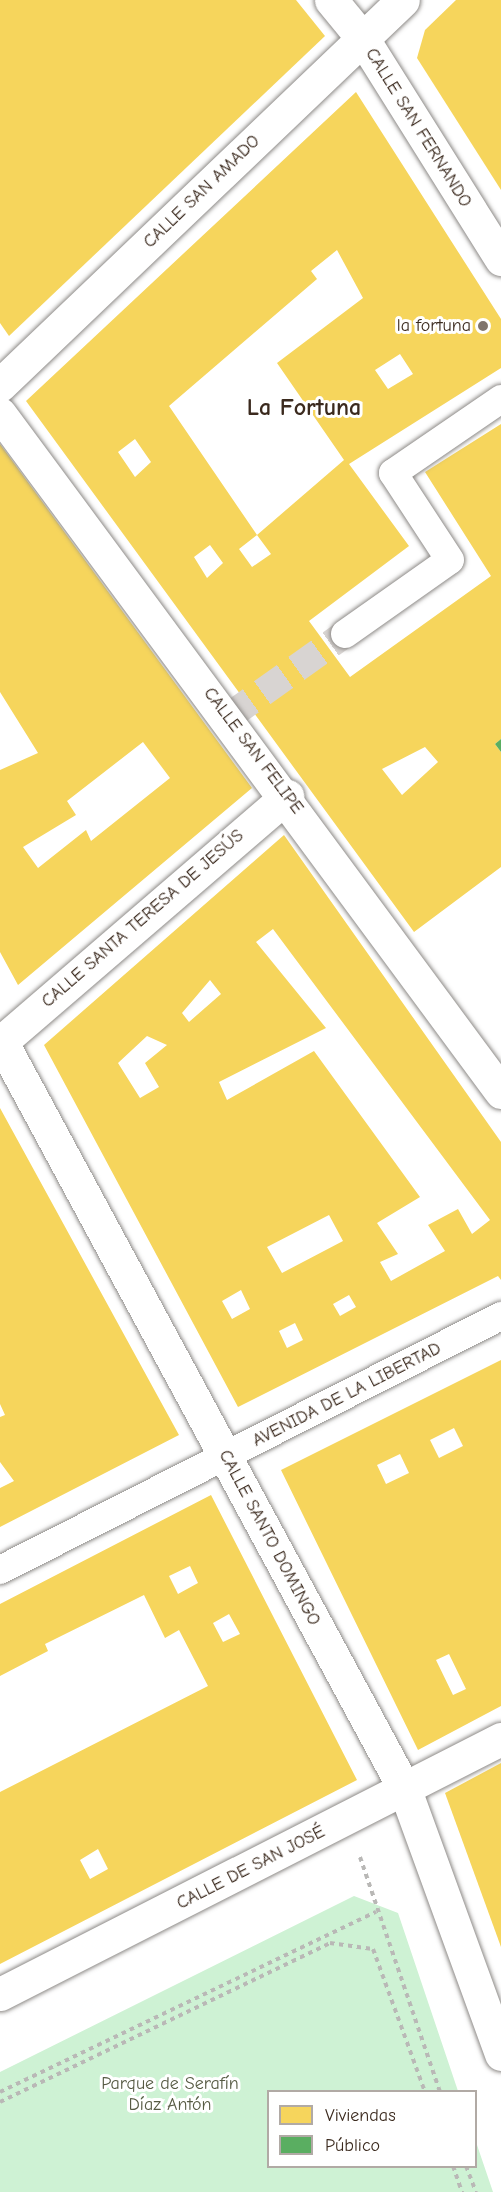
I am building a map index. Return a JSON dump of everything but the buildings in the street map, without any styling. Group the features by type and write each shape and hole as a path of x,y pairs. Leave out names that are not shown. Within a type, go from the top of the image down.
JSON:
{"street":[{"name":"CALLE SAN FERNANDO","path":"331,0 363,39 501,259"},
{"name":"CALLE SAN AMADO","path":"3,375 403,0"},
{"path":"345,634 450,560 393,473 501,399"},
{"name":"CALLE SAN FELIPE","path":"0,414 287,796 501,1092"},
{"name":"CALLE SANTA TERESA DE JESÚS","path":"0,1041 287,796"},
{"name":"CALLE SANTO DOMINGO","path":"0,1041 405,1790 501,2054"},
{"name":"AVENIDA DE LA LIBERTAD","path":"0,1570 226,1458 501,1316"},
{"name":"CALLE DE SAN JOSÉ","path":"0,1994 405,1790 501,1739"}],"path":[{"path":"349,1818 376,1912 440,2090"},
{"path":"0,2092 376,1912"},
{"path":"0,2102 330,1943 373,1948 426,2090"},
{"path":"454,2168 462,2192"},
{"path":"467,2168 475,2192"}],"green space":[{"name":"Parque de Serafín Díaz Antón","path":"354,1896 398,1913 458,2090 267,2090 267,2168 477,2168 477,2145 493,2192 0,2192 0,2072"}],"tunnel":[{"path":"228,717 345,634"}],"place":[{"name":"la fortuna","path":"483,326"}],"district":[{"name":"La Fortuna","path":"304,408"}]}
